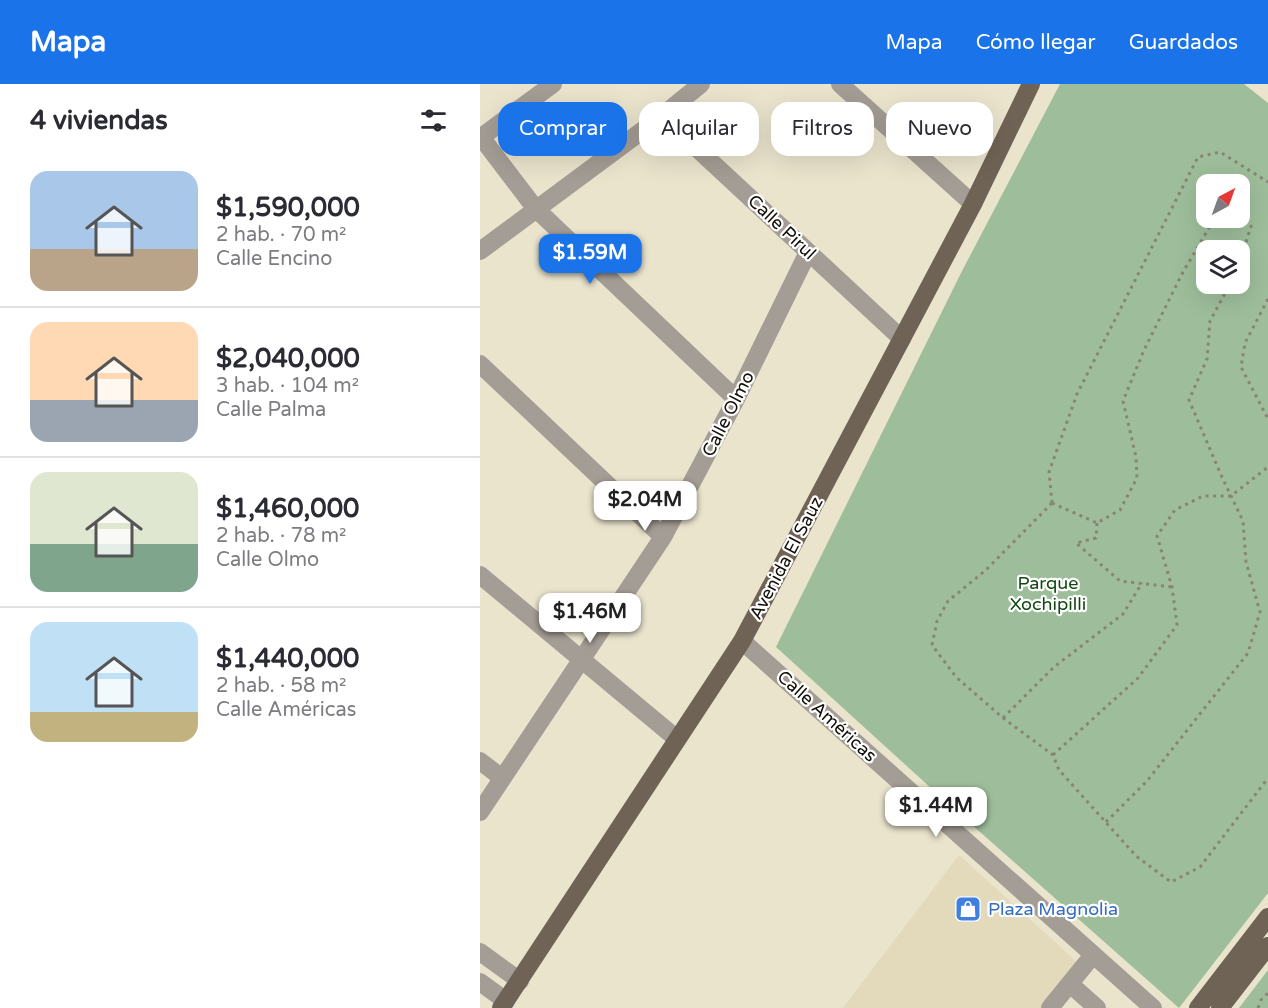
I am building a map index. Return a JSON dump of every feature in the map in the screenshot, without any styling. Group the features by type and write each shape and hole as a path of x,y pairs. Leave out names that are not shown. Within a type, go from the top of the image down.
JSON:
{"main road":[{"name":"Avenida El Sauz","path":"503,1005 742,641 972,204 1030,84"},
{"path":"1198,1008 1268,917"},
{"path":"1220,1008 1268,946"}],"street":[{"path":"553,84 480,138 535,208 736,399"},
{"path":"679,102 701,84"},
{"path":"840,84 972,204"},
{"path":"480,251 639,133"},
{"name":"Calle Pirul","path":"705,156 902,339"},
{"name":"Calle Olmo","path":"480,812 663,537 736,399 808,252"},
{"path":"480,364 663,537"},
{"path":"480,575 677,739"},
{"name":"Calle Américas","path":"742,641 1153,1008"},
{"path":"480,761 502,778"},
{"path":"480,952 520,981"},
{"path":"1050,1008 1093,955"},
{"path":"480,982 503,1005"},
{"path":"1070,984 1097,1008"}],"path":[{"path":"1052,503 1049,472 1077,394 1198,157 1220,152 1268,182"},
{"path":"1247,240 1250,225"},
{"path":"1097,523 1120,510 1137,478 1136,457 1122,400 1183,272 1209,228"},
{"path":"1106,822 1147,781 1248,653 1260,612 1246,562 1243,521 1189,400 1207,359 1210,321 1225,294"},
{"path":"1268,299 1245,343 1242,367 1268,419"},
{"path":"1053,755 1138,678 1177,625 1172,587 1157,536 1175,510 1203,496 1231,496 1268,467"},
{"path":"1052,503 1097,523"},
{"path":"1052,503 986,570 948,601 937,621 932,645 956,677 1003,718 1053,755 1059,770 1136,856 1171,882 1200,867 1268,777"},
{"path":"1097,523 1096,538 1076,543 1120,581 1172,587"},
{"path":"1003,718 1054,667 1123,614 1142,583"},
{"path":"1258,1008 1261,1000 1268,993"}],"shaded area":[{"name":"Plaza Magnolia","path":"959,855 1078,963 1041,1008 843,1008"}],"green space":[{"name":"Parque Xochipilli","path":"1060,84 1244,84 1268,103 1268,893 1179,1008 954,809 776,647 962,271"},
{"path":"1268,970 1268,1008 1239,1008"}],"place":[{"name":"Plaza Magnolia","path":"968,909"}]}
